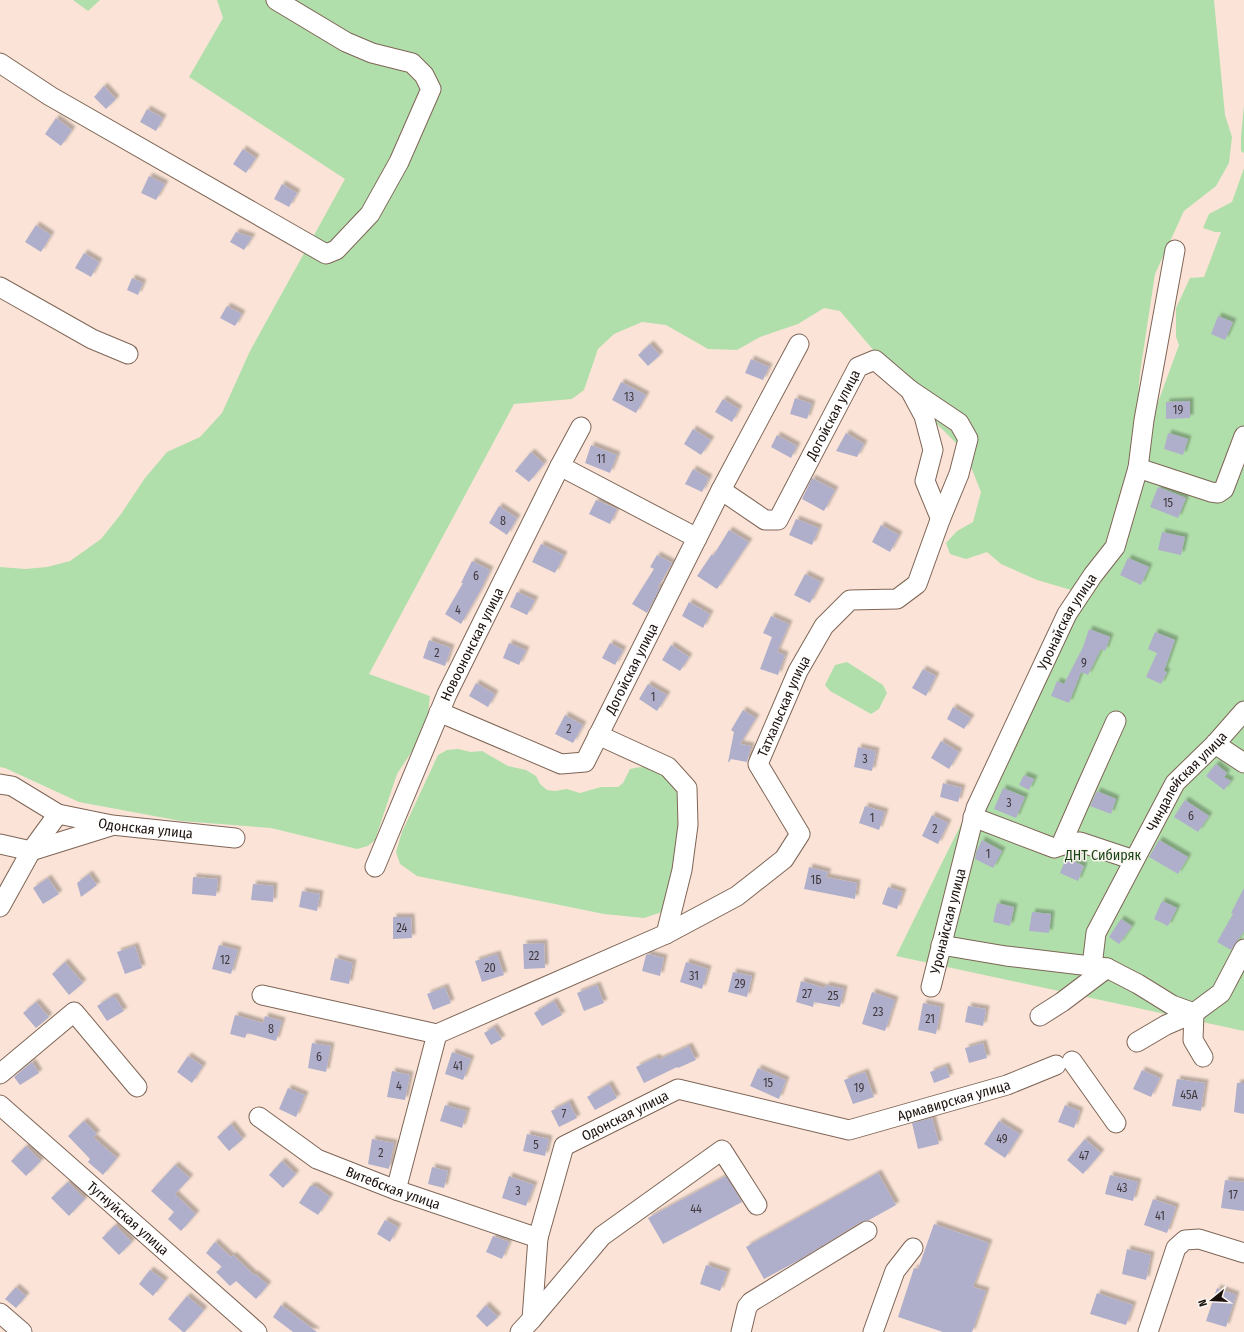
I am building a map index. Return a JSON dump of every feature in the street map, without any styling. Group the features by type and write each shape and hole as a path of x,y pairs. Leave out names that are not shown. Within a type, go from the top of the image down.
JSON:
{"street":[{"path":"0,63 50,96 326,254 336,250 370,214 399,162 431,89 424,74 412,63 372,53 346,42 276,0"},
{"name":"Уронайская улица","path":"931,987 976,808 1067,614 1093,575 1115,547 1138,468 1144,420 1175,250"},
{"path":"0,287 92,339 128,354"},
{"name":"Догойская улица","path":"439,712 561,764 584,762 721,490 799,344"},
{"name":"Догойская улица","path":"721,490 765,520 778,520 858,366 874,360 910,390 924,416 932,450 925,481 940,520"},
{"path":"910,390 959,423 968,439 959,474 940,520"},
{"name":"Новоононская улица","path":"375,867 446,694 581,427"},
{"path":"1138,468 1218,493 1224,489 1244,436"},
{"path":"560,466 697,538"},
{"name":"Татхальская улица","path":"666,934 737,896 784,859 800,834 758,764 798,671 824,626 850,600 896,599 917,584 940,520"},
{"name":"Чиндалейская улица","path":"1099,967 1096,933 1175,783 1215,744 1244,711"},
{"path":"1061,845 1116,721"},
{"path":"262,995 437,1034 666,934 683,863 688,825 687,788 668,768 598,735"},
{"path":"1215,744 1244,763"},
{"path":"0,784 12,786 58,814 31,851 0,907"},
{"name":"Одонская улица","path":"58,814 112,825 235,838"},
{"path":"973,818 1054,848 1069,843 1080,842 1134,860"},
{"path":"0,844 31,851 112,825"},
{"path":"941,945 1006,956 1099,967 1172,1005 1194,1013"},
{"path":"1137,1042 1166,1025 1194,1013 1221,993 1244,949"},
{"path":"1040,1016 1062,1002 1099,967"},
{"path":"0,1074 74,1012 137,1087"},
{"path":"1194,1013 1193,1040 1202,1057"},
{"path":"396,1190 437,1034"},
{"name":"Армавирская улица","path":"849,1130 1007,1086 1064,1063 1116,1123"},
{"name":"Одонская улица","path":"526,1326 538,1238 564,1146 678,1089 849,1130"},
{"name":"Тугнуйская улица","path":"0,1105 257,1332"},
{"name":"Витебская улица","path":"259,1117 317,1159 396,1190 538,1238"},
{"path":"526,1326 602,1236 722,1150 758,1205"},
{"path":"741,1332 747,1307 751,1302 867,1232"},
{"path":"1148,1332 1176,1248 1185,1240 1199,1239 1244,1253"},
{"path":"873,1332 895,1271 913,1248"},
{"path":"0,1313 22,1332"}],"green space":[{"path":"73,0 100,0 88,11"},
{"name":"ДНТ Сибиряк","path":"217,0 1214,0 1225,115 1232,137 1229,163 1216,186 1184,211 1155,274 1140,373 1131,476 1179,345 1176,337 1176,308 1190,278 1204,277 1221,232 1215,232 1203,228 1209,214 1232,202 1244,168 1244,1031 896,956 1079,585 1071,590 1037,580 1001,564 987,552 966,559 950,554 946,543 957,531 973,522 981,492 965,452 933,420 840,311 824,308 798,324 760,337 737,350 708,349 666,325 642,322 614,334 598,349 584,390 572,399 514,404 369,674 430,696 427,722 422,736 397,774 375,840 368,846 357,849 271,828 181,821 79,802 0,767 0,567 25,569 47,567 70,561 101,539 121,514 145,478 167,452 200,437 222,413 250,351 345,179 189,77 223,18"},
{"path":"1244,106 1244,153 1241,151 1241,136"},
{"path":"847,662 883,685 887,693 879,709 871,714 830,691 825,685 835,665"},
{"path":"458,749 471,752 482,751 508,766 526,770 536,776 540,784 547,790 555,791 567,789 580,793 601,787 618,787 623,783 630,769 640,767 657,769 663,773 669,778 681,802 670,901 662,912 644,918 604,914 417,876 400,864 396,852 402,832 438,755 447,750"}],"building":[{"path":"104,86 116,99 106,109 94,97"},
{"path":"147,109 163,118 156,131 140,122"},
{"path":"56,118 72,130 61,146 45,134"},
{"path":"243,149 256,158 246,173 233,164"},
{"path":"149,176 165,184 156,200 141,193"},
{"path":"282,184 297,193 289,207 274,199"},
{"path":"36,225 51,235 41,252 25,242"},
{"path":"236,232 252,237 244,250 230,242"},
{"path":"84,253 99,262 91,277 75,268"},
{"path":"132,278 143,283 138,295 127,290"},
{"path":"227,306 242,314 235,326 220,318"},
{"path":"1218,316 1233,322 1225,340 1211,334"},
{"path":"650,344 660,355 648,366 638,355"},
{"path":"751,359 769,367 763,380 745,373"},
{"path":"621,382 646,395 636,413 612,400"},
{"path":"795,398 812,404 807,419 790,414"},
{"path":"723,399 739,409 732,422 715,412"},
{"path":"1190,401 1190,418 1166,419 1166,402"},
{"path":"693,429 711,440 701,455 684,444"},
{"path":"846,433 864,444 857,457 836,451"},
{"path":"1168,433 1188,439 1183,455 1164,449"},
{"path":"777,435 797,446 791,458 771,447"},
{"path":"591,445 617,455 610,473 585,463"},
{"path":"531,452 544,464 529,482 515,471"},
{"path":"693,469 709,478 702,492 685,484"},
{"path":"812,478 835,490 824,511 802,499"},
{"path":"1158,487 1186,498 1178,518 1150,507"},
{"path":"596,500 617,509 610,524 589,514"},
{"path":"499,506 517,518 507,535 489,523"},
{"path":"796,519 819,528 812,545 789,535"},
{"path":"881,525 899,535 890,552 872,542"},
{"path":"729,530 749,542 717,589 697,576 712,554 713,556"},
{"path":"1162,532 1185,537 1181,555 1158,550"},
{"path":"541,544 564,555 555,573 532,562"},
{"path":"657,555 672,563 658,587 660,588 647,613 632,604 654,569 650,567"},
{"path":"1128,558 1149,567 1141,585 1120,575"},
{"path":"472,561 490,570 461,624 445,614 463,583 461,583"},
{"path":"805,574 821,582 810,603 794,595"},
{"path":"517,592 535,600 527,615 510,607"},
{"path":"689,602 710,614 703,628 682,616"},
{"path":"771,616 789,624 777,652 785,655 778,675 760,669 772,637 763,633"},
{"path":"1089,629 1110,637 1105,651 1101,649 1088,675 1081,672 1069,703 1051,696 1057,681 1064,684 1083,647"},
{"path":"1155,632 1175,640 1164,671 1167,672 1161,684 1146,677 1157,653 1148,649"},
{"path":"429,640 451,648 445,666 423,658"},
{"path":"509,643 526,650 519,665 503,658"},
{"path":"610,643 623,650 615,665 602,658"},
{"path":"671,645 689,657 680,671 662,660"},
{"path":"923,669 936,676 926,696 912,688"},
{"path":"476,683 495,694 488,707 469,696"},
{"path":"648,684 667,695 657,711 639,699"},
{"path":"953,707 971,718 964,729 947,719"},
{"path":"743,710 756,718 740,744 751,746 747,762 731,759 728,762 734,732 731,730"},
{"path":"565,715 583,725 573,743 555,734"},
{"path":"941,741 959,752 949,769 931,758"},
{"path":"858,747 876,751 872,771 854,767"},
{"path":"1216,764 1227,773 1224,777 1231,781 1224,790 1206,776"},
{"path":"1024,775 1034,779 1029,790 1019,785"},
{"path":"943,783 962,788 958,802 940,797"},
{"path":"1003,788 1025,797 1016,818 994,809"},
{"path":"1097,791 1116,799 1111,814 1090,806"},
{"path":"1185,800 1209,816 1198,832 1174,817"},
{"path":"865,806 885,812 879,830 859,823"},
{"path":"932,815 948,823 938,844 922,836"},
{"path":"982,840 1002,851 993,868 975,859 976,852"},
{"path":"1159,840 1188,857 1178,874 1149,857"},
{"path":"1066,858 1084,866 1078,881 1060,873"},
{"path":"809,867 828,872 826,877 857,883 855,899 804,889"},
{"path":"89,874 97,885 81,897 77,883"},
{"path":"193,877 218,879 216,896 192,894"},
{"path":"48,878 59,894 43,904 33,888"},
{"path":"253,884 274,886 273,902 251,900"},
{"path":"888,887 903,892 897,909 882,904"},
{"path":"1244,888 1244,931 1231,950 1217,942 1233,914 1231,913"},
{"path":"302,891 320,894 317,911 299,907"},
{"path":"1162,901 1177,908 1168,926 1154,919"},
{"path":"997,903 1014,907 1010,926 993,922"},
{"path":"1032,912 1051,914 1049,933 1029,931"},
{"path":"393,917 411,917 412,938 393,939"},
{"path":"1121,919 1132,926 1119,944 1109,937"},
{"path":"544,943 545,968 524,969 523,944"},
{"path":"219,945 238,950 231,974 212,969"},
{"path":"135,946 142,968 125,974 117,952"},
{"path":"497,954 504,975 482,982 475,961"},
{"path":"648,954 664,958 660,976 642,971 646,955"},
{"path":"335,958 353,963 349,984 330,980"},
{"path":"65,962 83,983 69,995 52,974"},
{"path":"686,962 708,969 702,989 680,982"},
{"path":"733,972 752,976 747,997 728,992"},
{"path":"801,981 825,988 826,985 844,989 840,1007 814,1002 813,1007 796,1002"},
{"path":"597,985 604,1003 584,1011 577,993"},
{"path":"445,987 451,1003 433,1010 427,994"},
{"path":"872,992 895,1000 885,1031 862,1024"},
{"path":"111,997 115,997 124,1011 107,1021 97,1006"},
{"path":"554,1001 562,1015 542,1026 534,1013"},
{"path":"36,1002 49,1017 36,1028 23,1013"},
{"path":"923,1003 941,1007 936,1034 918,1030"},
{"path":"968,1006 986,1009 983,1026 965,1022"},
{"path":"235,1015 263,1023 265,1016 282,1021 276,1041 247,1033 245,1038 230,1034"},
{"path":"494,1027 502,1039 491,1045 484,1033"},
{"path":"312,1043 331,1046 326,1072 308,1068"},
{"path":"983,1043 987,1058 969,1063 965,1048"},
{"path":"689,1046 696,1060 678,1068 677,1067 644,1083 636,1067 657,1057 658,1060"},
{"path":"452,1052 471,1059 463,1080 445,1074"},
{"path":"188,1056 203,1066 192,1083 177,1072"},
{"path":"32,1062 39,1073 20,1085 14,1077"},
{"path":"946,1066 950,1077 934,1083 930,1072"},
{"path":"758,1068 786,1080 779,1099 750,1086"},
{"path":"1142,1070 1160,1078 1151,1097 1133,1089"},
{"path":"392,1071 410,1075 405,1100 387,1097"},
{"path":"865,1072 874,1097 853,1104 844,1080"},
{"path":"1177,1079 1205,1083 1201,1111 1172,1106"},
{"path":"1237,1083 1244,1083 1244,1114 1234,1112"},
{"path":"609,1084 617,1098 595,1110 587,1097"},
{"path":"288,1088 305,1095 296,1117 279,1109"},
{"path":"569,1102 577,1118 559,1127 551,1111"},
{"path":"445,1105 467,1111 462,1128 440,1121"},
{"path":"1065,1105 1080,1111 1074,1128 1058,1122"},
{"path":"932,1118 939,1144 918,1149 912,1123"},
{"path":"84,1121 97,1134 93,1137 117,1158 103,1175 88,1162 90,1159 68,1136"},
{"path":"999,1121 1020,1134 1005,1158 984,1144"},
{"path":"231,1124 243,1139 229,1151 217,1137"},
{"path":"527,1134 549,1139 545,1156 523,1151"},
{"path":"372,1139 394,1143 389,1169 368,1164"},
{"path":"1085,1139 1101,1153 1083,1174 1067,1160"},
{"path":"26,1146 41,1161 26,1176 11,1161"},
{"path":"282,1161 296,1174 283,1188 269,1175"},
{"path":"175,1165 190,1178 175,1194 196,1214 181,1231 168,1219 174,1212 151,1191"},
{"path":"432,1167 448,1171 444,1188 428,1184"},
{"path":"878,1173 896,1205 869,1220 861,1222 801,1259 764,1279 746,1247"},
{"path":"1110,1175 1138,1182 1133,1201 1105,1194"},
{"path":"509,1176 534,1185 526,1206 502,1198"},
{"path":"726,1176 742,1202 663,1244 648,1218"},
{"path":"1225,1180 1244,1182 1244,1211 1221,1208"},
{"path":"68,1182 85,1199 69,1216 51,1198"},
{"path":"310,1186 315,1186 330,1197 318,1215 299,1203"},
{"path":"1153,1199 1176,1207 1167,1233 1144,1225"},
{"path":"385,1220 398,1227 390,1242 377,1234"},
{"path":"934,1224 989,1243 973,1287 986,1291 972,1332 943,1332 898,1317 914,1268 918,1269"},
{"path":"115,1225 132,1242 119,1255 102,1238"},
{"path":"493,1236 509,1242 502,1259 486,1252"},
{"path":"215,1242 231,1257 233,1255 254,1275 255,1274 268,1285 256,1299 236,1281 230,1286 216,1272 222,1267 206,1253"},
{"path":"1127,1249 1151,1255 1146,1280 1122,1274"},
{"path":"706,1265 727,1272 720,1291 700,1284"},
{"path":"150,1270 165,1281 153,1296 139,1284"},
{"path":"16,1287 26,1296 16,1308 5,1299"},
{"path":"1217,1288 1236,1295 1226,1327 1206,1321"},
{"path":"1097,1293 1133,1305 1126,1325 1090,1314"},
{"path":"187,1296 204,1310 185,1332 183,1332 168,1319"},
{"path":"281,1305 317,1332 293,1332 273,1317"},
{"path":"486,1305 498,1317 487,1327 476,1316"}]}
